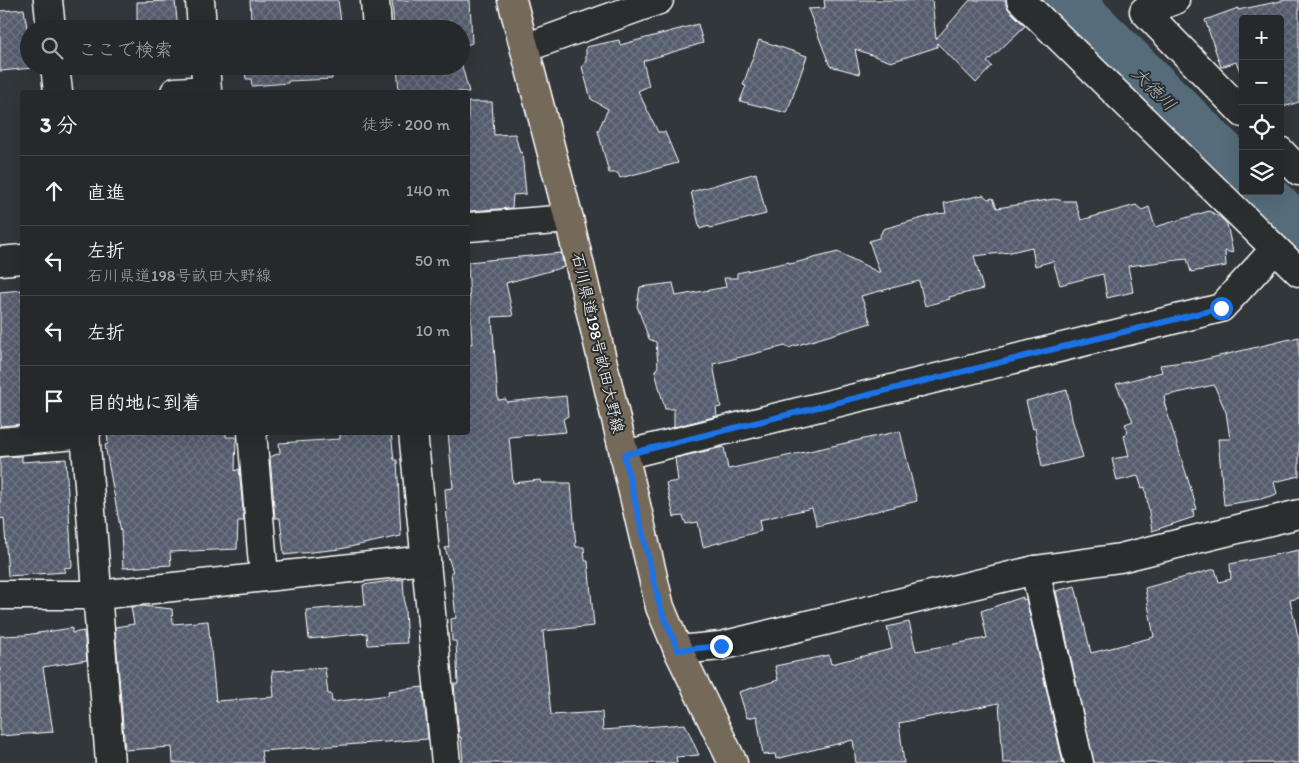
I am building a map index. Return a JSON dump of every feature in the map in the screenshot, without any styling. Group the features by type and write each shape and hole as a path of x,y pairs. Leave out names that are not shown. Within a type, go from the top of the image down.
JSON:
{"main road":[{"name":"石川県道198号畝田大野線","path":"512,0 569,220 660,607 678,650 733,763"}],"street":[{"path":"48,0 50,20"},
{"path":"200,0 201,20"},
{"path":"375,0 376,20"},
{"path":"525,48 659,0"},
{"path":"1021,0 1299,272"},
{"path":"1175,0 1144,11 1239,109"},
{"path":"56,75 58,90"},
{"path":"206,75 207,90"},
{"path":"1283,150 1299,145"},
{"path":"1284,155 1299,170"},
{"path":"470,227 569,220"},
{"path":"624,455 1221,308 1275,249"},
{"path":"0,261 20,259"},
{"path":"0,442 66,435"},
{"path":"85,435 110,763"},
{"path":"252,435 264,577"},
{"path":"413,435 446,763"},
{"path":"678,650 721,646 1035,570 1120,558 1299,514"},
{"path":"0,595 98,595 426,560"},
{"path":"1035,570 1079,763"}],"building":[{"path":"250,0 338,0 341,20 249,20 251,19"},
{"path":"392,0 470,0 472,43 470,44 470,20 393,20"},
{"path":"824,0 932,0 936,39 970,0 1006,0 1006,5 1010,11 1025,26 987,62 992,66 976,83 937,43 937,47 891,62 855,49 860,74 830,66 808,9 825,8"},
{"path":"1286,0 1299,0 1299,102 1284,107 1284,15 1239,15 1239,69 1236,62 1221,67 1205,20 1238,8 1238,10"},
{"path":"175,1 177,20 137,20 137,2"},
{"path":"24,9 26,20 20,20 20,69 0,71 0,11"},
{"path":"698,24 703,43 643,61 649,86 638,91 658,132 665,132 678,163 620,178 618,173 609,173 598,131 608,109 591,99 582,67 586,61 586,47 619,40 620,45"},
{"path":"759,40 807,56 787,113 740,101 746,86 743,85"},
{"path":"245,75 332,75 332,79 288,81 288,83 252,86 251,79 246,79"},
{"path":"398,75 464,75 468,90 399,90"},
{"path":"470,102 492,102 494,135 515,134 520,153 522,152 526,194 513,195 512,208 470,211"},
{"path":"756,173 766,214 700,229 691,192"},
{"path":"983,195 988,199 993,198 997,208 1054,199 1075,201 1081,220 1136,205 1142,210 1149,207 1155,227 1209,211 1220,217 1227,224 1233,253 1225,251 1226,266 1191,272 1187,259 1128,266 1133,292 1107,298 1103,274 1060,285 1053,261 1035,266 1032,247 1011,252 974,256 983,289 949,297 950,299 925,306 919,281 861,296 871,323 788,348 785,346 713,364 721,407 716,408 717,416 674,427 674,409 665,409 655,372 658,366 656,342 649,339 637,306 640,287 673,283 676,296 726,287 724,278 737,278 737,273 789,262 790,264 838,252 880,273 869,241 879,238 883,229 946,213 944,203"},
{"path":"561,253 564,267 506,283 513,316 492,317 498,400 506,399 506,402 566,396 568,416 563,419 566,432 509,437 513,483 540,480 541,483 571,483 576,547 584,547 585,561 588,561 594,626 543,631 551,715 602,712 603,730 685,724 699,755 676,757 677,763 463,763 454,684 458,684 456,641 452,641 451,619 456,618 451,572 453,572 445,548 449,547 445,489 453,488 448,435 470,435 470,344 472,344 470,262"},
{"path":"20,290 20,424 0,426 0,292"},
{"path":"1299,337 1299,476 1274,482 1277,494 1261,499 1224,505 1218,439 1230,439 1226,412 1214,385 1164,396 1164,402 1197,509 1193,510 1194,517 1152,531 1145,487 1142,488 1138,476 1117,481 1112,459 1129,456 1124,436 1128,432 1125,424 1133,421 1116,384 1162,372 1160,365 1190,361 1190,363"},
{"path":"1067,390 1072,419 1083,457 1042,467 1035,428 1033,429 1026,401"},
{"path":"900,431 917,501 817,526 812,508 759,520 761,531 703,547 698,522 686,524 683,516 674,517 666,483 678,481 675,458 724,447 728,469"},
{"path":"107,435 226,435 226,437 236,437 235,471 239,469 244,521 238,521 237,549 170,552 171,565 123,568 121,532 105,445 108,444"},
{"path":"340,435 391,435 394,460 397,460 401,536 340,549 284,555 280,518 275,518 270,457 280,453 279,443 340,439"},
{"path":"22,456 22,462 66,459 72,567 64,568 66,572 8,576 4,518 0,519 0,457"},
{"path":"1299,550 1299,598 1290,600 1299,641 1299,763 1094,763 1056,591 1075,586 1091,653 1154,637 1145,588 1215,569 1219,582 1231,579 1230,564"},
{"path":"403,579 407,643 368,645 367,633 309,639 306,610 365,605 363,585"},
{"path":"1023,597 1023,600 1026,599 1063,763 1003,763 999,703 899,723 904,763 856,763 853,740 776,759 775,754 763,755 757,716 747,718 739,692 778,680 775,666 829,655 831,664 892,649 887,627 909,622 916,651 987,638 981,611"},
{"path":"143,606 172,609 173,624 208,621 216,701 274,697 272,671 325,668 328,694 331,694 332,702 389,695 388,691 423,687 428,739 261,751 263,763 173,763 172,747 125,750 115,627 134,624 131,607"},
{"path":"72,628 72,633 84,631 87,660 43,667 53,732 0,736 0,636 25,635"}],"waterway":[{"name":"大徳川","path":"1065,0 1239,173"},
{"name":"大徳川","path":"1261,195 1299,233"}],"route":[{"path":"721,646 678,650 660,607 624,455 1221,308"}]}
